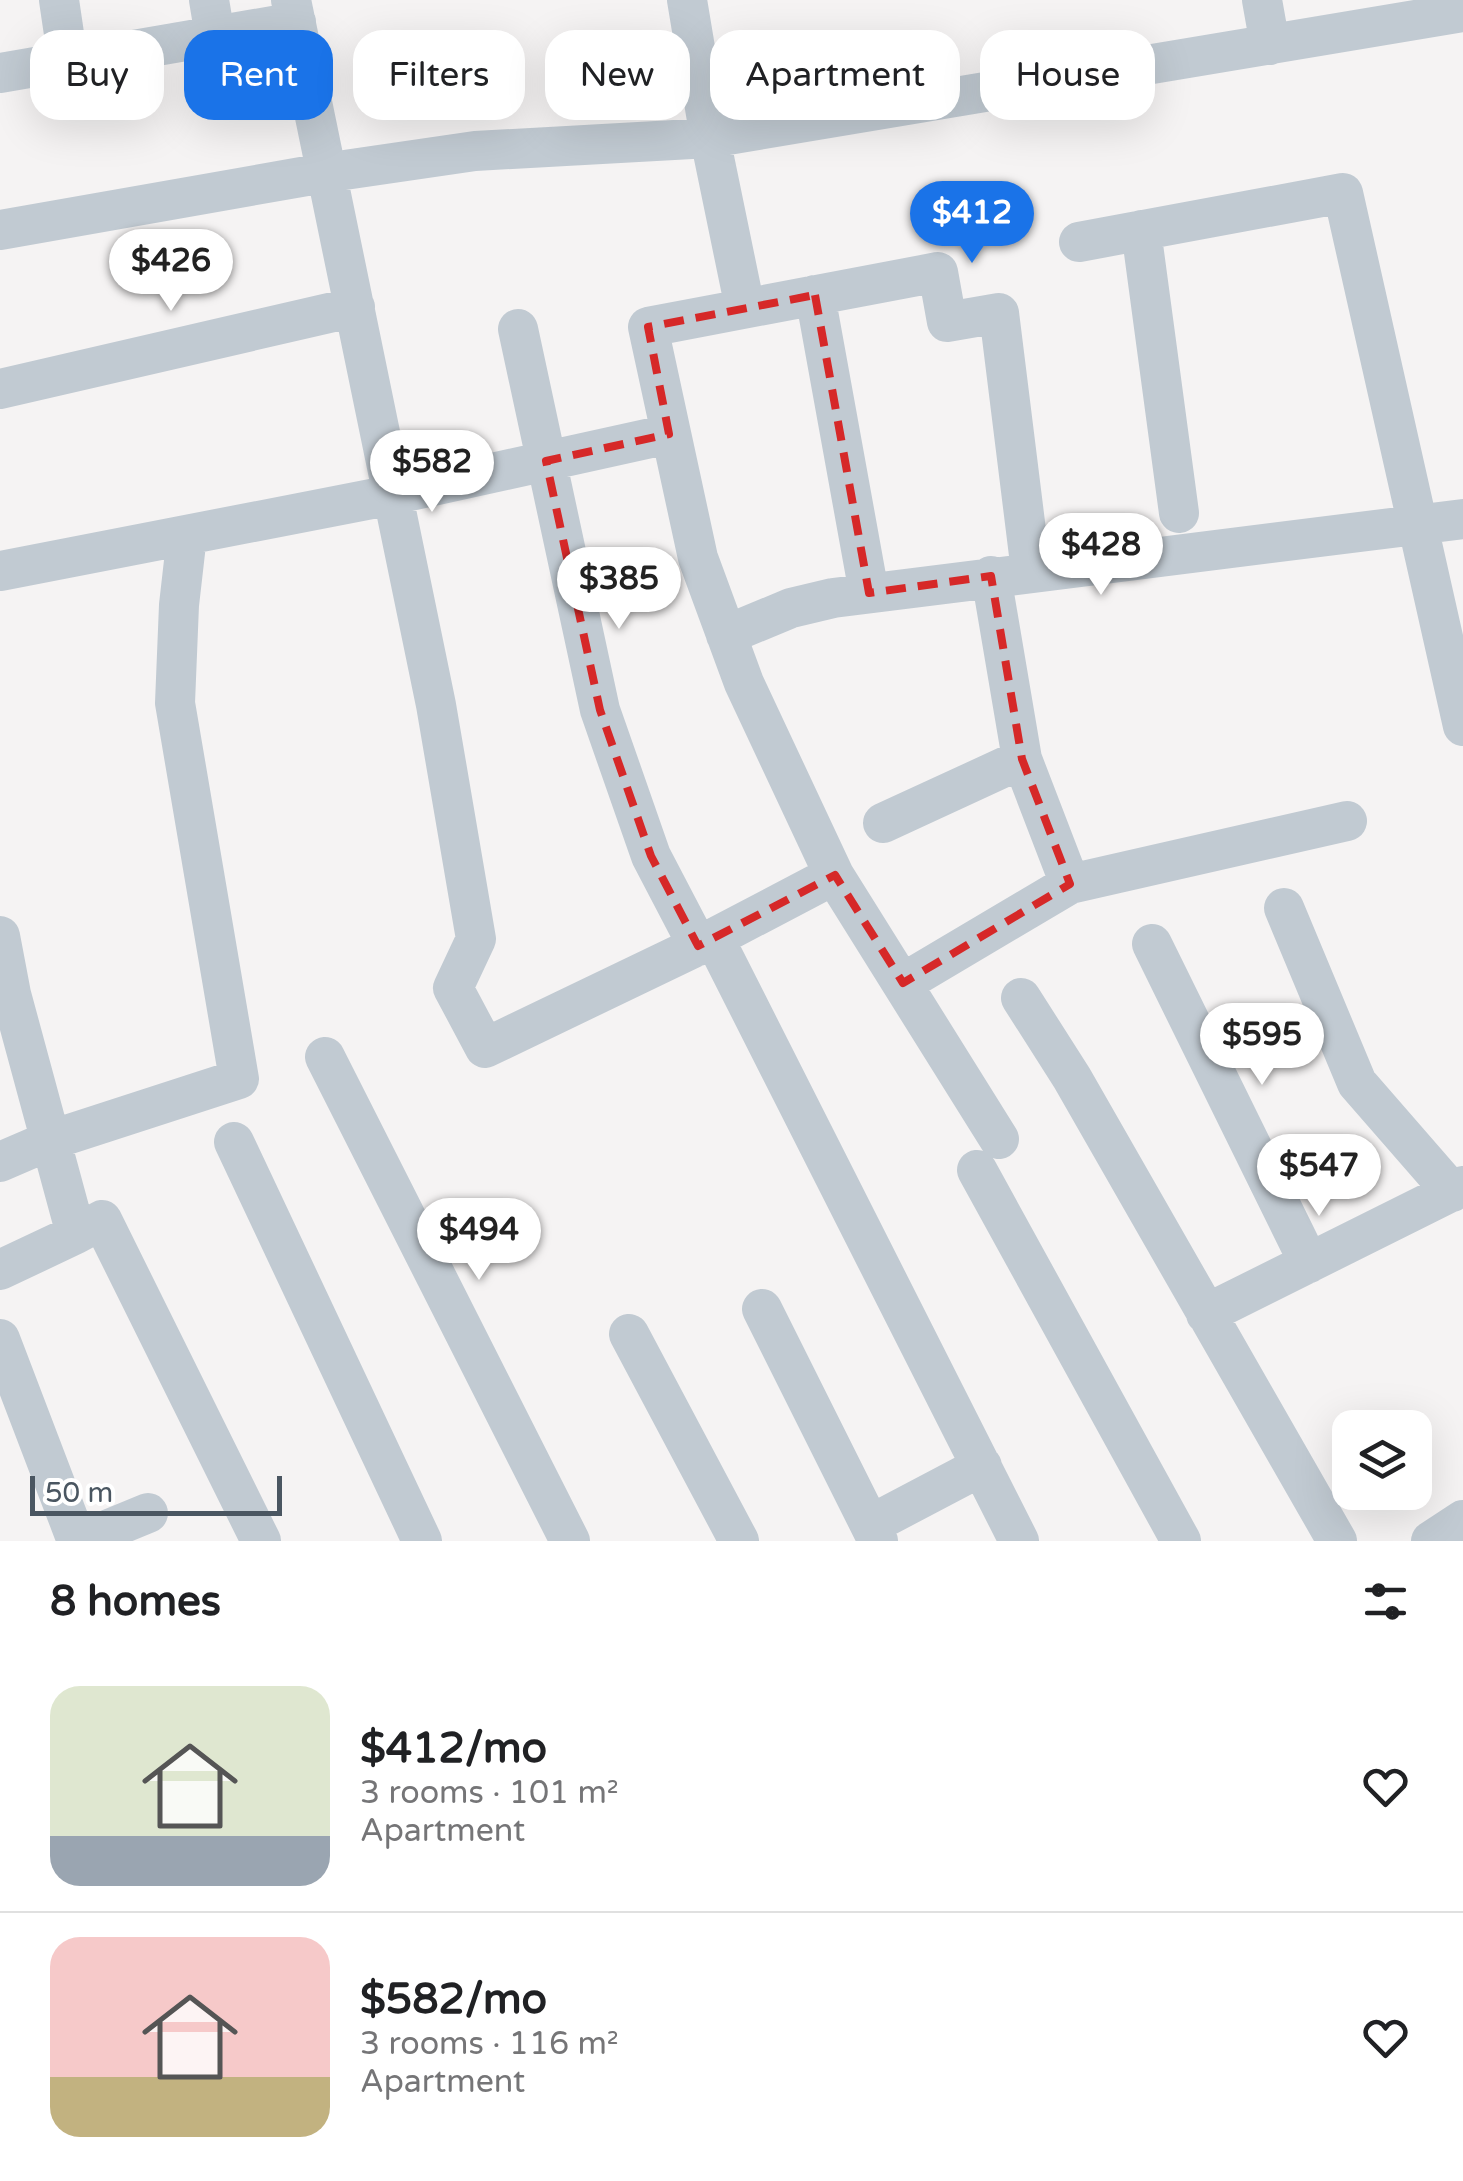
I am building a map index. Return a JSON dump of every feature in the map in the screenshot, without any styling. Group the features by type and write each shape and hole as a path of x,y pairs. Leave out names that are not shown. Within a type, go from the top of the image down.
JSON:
{"street":[{"path":"59,0 63,30"},
{"path":"687,0 745,308"},
{"path":"1262,0 1270,45"},
{"path":"164,32 212,18 293,11 436,705 476,939 453,988 486,1048 706,942 834,875"},
{"path":"0,230 474,150 710,138 1463,12"},
{"path":"0,73 30,68"},
{"path":"1079,242 1343,193 1463,726"},
{"path":"1141,230 1179,513"},
{"path":"1031,571 999,313 947,322 938,272 648,327 698,558 744,683 834,875 902,983 1181,1541"},
{"path":"815,295 868,593"},
{"path":"0,389 354,308"},
{"path":"518,328 600,710 652,856 706,942 1020,1541"},
{"path":"0,570 392,495 669,434"},
{"path":"726,635 791,608 868,593 1463,519"},
{"path":"0,1162 51,1140 239,1079 175,702 186,534"},
{"path":"991,576 1022,758 1070,884"},
{"path":"883,824 1022,758"},
{"path":"902,983 1070,884 1348,821"},
{"path":"1206,1314 1457,1189 1357,1083 1284,908"},
{"path":"0,936 6,996 76,1234"},
{"path":"1152,944 1310,1263"},
{"path":"1020,998 1072,1078 1336,1541"},
{"path":"325,1058 570,1541"},
{"path":"234,1142 422,1541"},
{"path":"0,1270 102,1220 261,1541"},
{"path":"762,1309 874,1533 982,1466"},
{"path":"629,1334 739,1541"},
{"path":"0,1339 78,1541 148,1513"},
{"path":"1431,1541 1463,1520"}],"highlighted area":[{"path":"815,295 869,593 991,576 1022,759 1070,884 903,983 835,875 698,946 651,856 600,710 546,461 669,434 648,327"}]}
